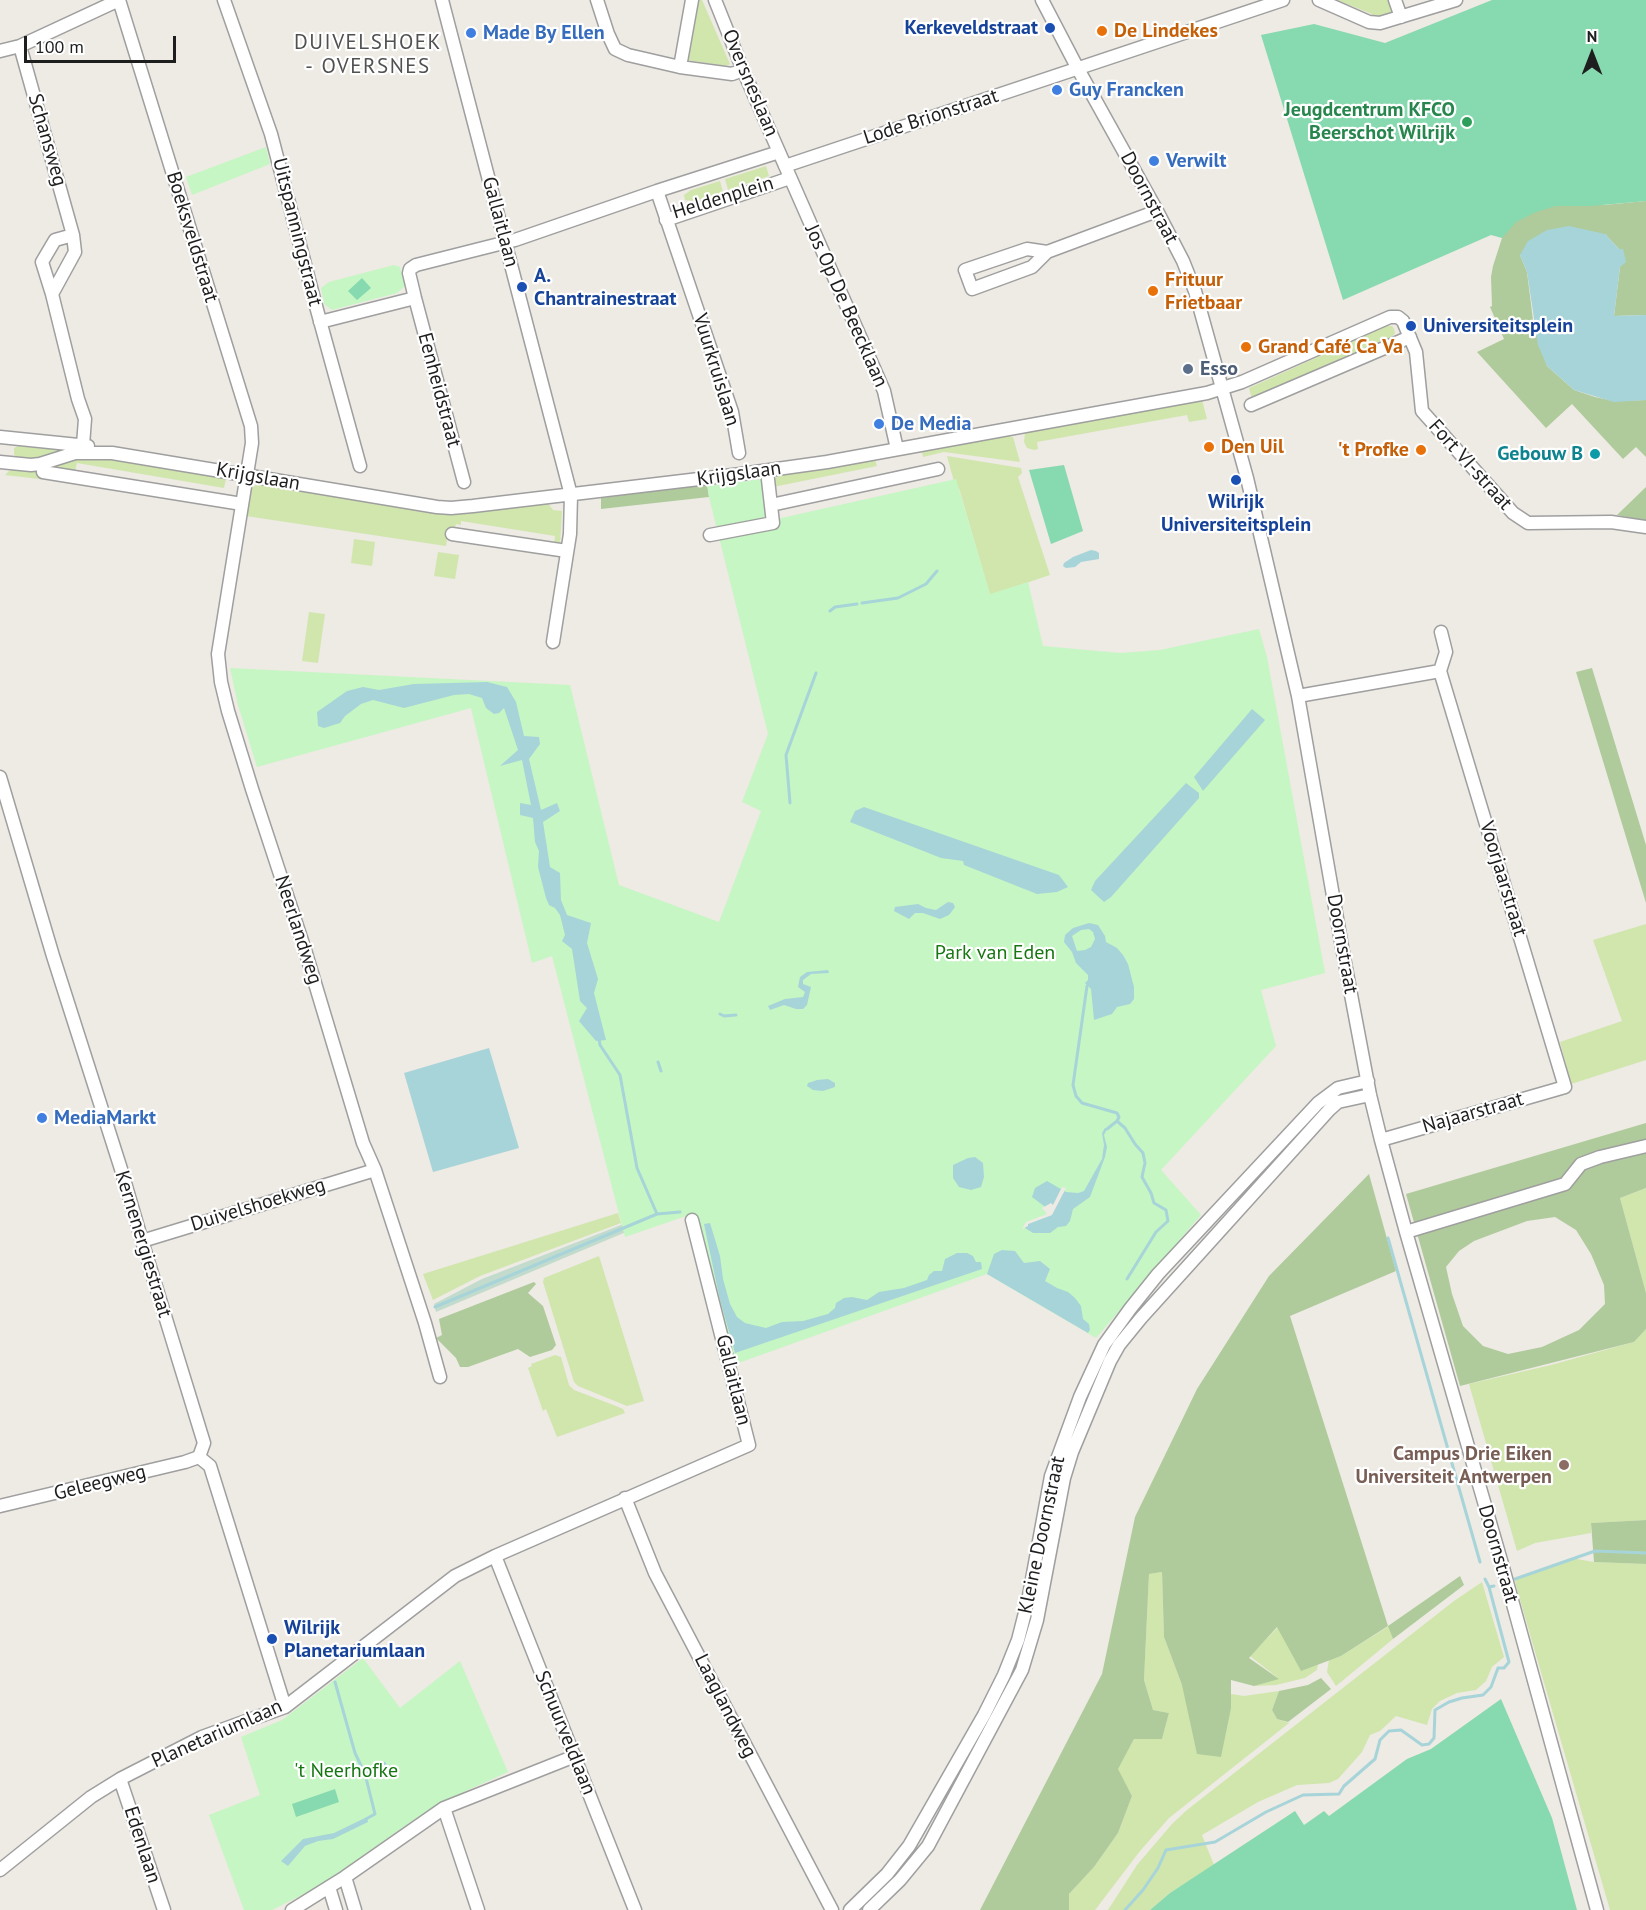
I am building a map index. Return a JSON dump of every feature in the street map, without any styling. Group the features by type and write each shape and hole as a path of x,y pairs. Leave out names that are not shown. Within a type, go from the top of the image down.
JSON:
{"street":[{"path":"0,51 20,46 119,0"},
{"name":"Boeksveldstraat","path":"119,0 251,426 252,443 247,476"},
{"name":"Uitspanningstraat","path":"224,0 272,134 360,466"},
{"name":"Gallaitlaan","path":"442,0 571,495 571,530 553,642"},
{"path":"597,0 615,49 628,55 680,67 732,74 743,70"},
{"path":"680,67 693,0"},
{"name":"Oversneslaan","path":"715,0 785,166"},
{"name":"Doornstraat","path":"1042,0 1157,211 1183,261 1195,291 1247,478 1298,696 1342,947 1370,1095 1381,1140 1597,1910"},
{"path":"1078,69 1283,0"},
{"path":"1319,0 1369,22 1380,23 1456,0"},
{"path":"1395,0 1401,17"},
{"name":"Schansweg","path":"20,46 73,235 75,252 52,294"},
{"name":"Lode Brionstraat","path":"785,166 1078,69"},
{"name":"Heldenplein","path":"779,152 657,191 666,219 790,178"},
{"name":"Jos Op De Beecklaan","path":"785,166 885,391 897,449"},
{"path":"504,242 657,191"},
{"path":"1047,252 1027,249 965,270 972,288 1032,267 1047,252 1157,211"},
{"name":"Vuurkruislaan","path":"666,219 732,412 738,453"},
{"path":"73,235 55,240 42,262 85,419 83,445"},
{"name":"Eenheidstraat","path":"464,482 409,273 410,269 416,265 504,242"},
{"path":"320,322 415,298"},
{"name":"Fort VI-straat","path":"1354,333 1390,316 1398,317 1403,321 1417,357 1422,411 1513,513 1528,523 1611,522 1646,527"},
{"name":"Krijgslaan","path":"0,437 83,445 112,453 451,508 767,471 1207,393 1242,382 1354,333"},
{"path":"1251,405 1410,337"},
{"name":"Krijgslaan","path":"0,462 31,465 75,453 112,453"},
{"path":"771,505 938,470"},
{"path":"710,535 773,523 767,471"},
{"name":"Krijgslaan","path":"43,472 242,504"},
{"name":"Neerlandweg","path":"247,476 218,654 221,681 235,733 305,950 363,1143 375,1170 425,1323 440,1377"},
{"path":"452,534 567,551"},
{"name":"Voorjaarstraat","path":"1441,632 1446,652 1440,671 1565,1087"},
{"path":"1298,696 1440,671"},
{"name":"Kernenergiestraat","path":"0,777 204,1443 199,1457"},
{"name":"Kleine Doornstraat","path":"850,1910 887,1874 909,1846 984,1715 1004,1675 1018,1640 1028,1601 1051,1476 1084,1386 1104,1345 1158,1274 1318,1103 1338,1088 1368,1081"},
{"name":"Najaarstraat","path":"1381,1140 1565,1087"},
{"name":"Kleine Doornstraat","path":"869,1910 900,1880 928,1846 1022,1670 1037,1620 1062,1488 1070,1461 1114,1353 1141,1318 1329,1110 1338,1102 1370,1095"},
{"path":"1406,1232 1565,1184 1581,1164 1646,1146"},
{"name":"Duivelshoekweg","path":"142,1241 375,1170"},
{"name":"Gallaitlaan","path":"625,1498 749,1445 692,1220"},
{"path":"199,1457 210,1466 285,1707"},
{"name":"Geleegweg","path":"0,1506 199,1457"},
{"name":"Planetariumlaan","path":"0,1870 91,1797 120,1779 202,1737 285,1707 455,1576 625,1498"},
{"name":"Laaglandweg","path":"625,1498 655,1573 832,1910"},
{"name":"Schuurveldlaan","path":"495,1556 634,1910"},
{"path":"292,1910 345,1878 444,1808 575,1756"},
{"name":"Edenlaan","path":"120,1779 164,1910"},
{"path":"444,1808 478,1910"},
{"path":"345,1878 356,1910"},
{"path":"329,1887 336,1910"},
{"path":"870,1891 879,1901"}],"green space":[{"path":"697,0 702,0 730,64 726,66 686,60"},
{"path":"1337,0 1392,0 1393,9 1384,18 1372,17 1372,14"},
{"name":"Jeugdcentrum KFCO Beerschot Wilrijk","path":"1492,0 1646,0 1646,201 1591,206 1556,206 1536,212 1516,222 1502,238 1491,235 1343,300 1261,35 1314,24 1385,43"},
{"path":"266,147 270,164 192,195 186,177"},
{"path":"766,166 769,176 728,190 725,179"},
{"path":"720,181 723,192 695,201 685,200 684,195 691,190"},
{"path":"1533,200 1604,205 1646,201 1646,315 1614,316 1620,267 1619,249 1605,234 1520,255 1527,272 1534,328 1547,366 1574,390 1614,401 1646,400 1646,457 1636,447 1623,459 1572,404 1546,428 1477,352 1504,339 1490,307 1492,306 1493,266 1509,224"},
{"path":"394,265 400,267 405,286 397,293 332,310 324,304 321,288 329,282"},
{"path":"362,278 371,288 357,300 348,291"},
{"path":"1387,326 1392,326 1394,329 1395,333 1392,337 1252,399 1249,388"},
{"path":"1202,400 1207,419 1189,422 1187,415 1037,442 1038,449 1034,450 1027,448 1024,442 1025,433 1029,431"},
{"path":"1006,436 1013,437 1020,462 944,452 923,457 922,451"},
{"path":"59,444 70,450 43,460 16,457 14,454 14,448 18,446 45,449"},
{"path":"86,455 226,479 224,488 77,463 75,471 45,467 40,470 39,479 5,475 9,471"},
{"path":"947,456 1021,468 1022,473 1018,477 1050,575 990,595 959,488 956,489"},
{"path":"875,459 877,466 773,487 773,481 778,475"},
{"path":"1064,465 1083,531 1051,544 1029,470"},
{"name":"Park van Eden","path":"758,477 764,483 777,519 956,479 990,594 1028,582 1043,646 1120,653 1160,650 1259,629 1267,657 1325,973 1261,990 1276,1046 1161,1170 1201,1215 1096,1338 987,1274 730,1366 692,1214 625,1237 552,956 532,963 471,708 257,767 238,705 230,668 570,685 619,885 719,922 761,811 742,802 768,734 707,484"},
{"path":"263,482 450,514 547,502 553,510 562,511 560,545 554,544 555,536 461,521 461,525 456,524 455,528 449,528 446,546 246,516 251,489"},
{"path":"707,484 709,497 601,509 601,498"},
{"path":"1646,487 1646,521 1617,515"},
{"path":"354,539 375,542 372,566 351,563"},
{"path":"438,552 459,555 455,579 434,576"},
{"path":"309,612 325,614 318,663 302,661"},
{"path":"1592,668 1646,845 1646,903 1576,672"},
{"path":"1646,924 1646,1060 1571,1084 1560,1042 1622,1021 1593,940"},
{"path":"1646,1123 1646,1188 1620,1198 1646,1293 1646,1329 1634,1342 1460,1386 1406,1194","holes":["1555,1217 1576,1230 1591,1254 1604,1285 1605,1304 1579,1330 1542,1347 1508,1354 1483,1346 1463,1326 1446,1267 1459,1251 1474,1241 1527,1221"]},
{"path":"1369,1174 1396,1271 1290,1316 1388,1626 1341,1656 1301,1671 1277,1627 1249,1658 1279,1679 1254,1686 1231,1680 1231,1708 1221,1757 1197,1754 1182,1685 1164,1637 1162,1572 1149,1574 1144,1680 1153,1710 1169,1713 1162,1739 1134,1739 1118,1769 1132,1796 1118,1833 1094,1867 1069,1894 1069,1910 980,1910 1102,1674 1135,1517 1197,1389 1269,1276"},
{"path":"1646,1188 1646,1293 1620,1198"},
{"path":"618,1213 621,1223 480,1276 433,1300 423,1274"},
{"path":"634,1220 626,1232 436,1312 434,1304 482,1279"},
{"path":"599,1256 644,1401 627,1406 578,1386 574,1382 543,1282 544,1278"},
{"path":"534,1282 536,1284 528,1293 543,1306 556,1345 552,1350 530,1357 518,1349 468,1367 460,1367 456,1358 436,1338 442,1335 439,1319"},
{"path":"1646,1329 1646,1520 1591,1523 1591,1533 1535,1543 1517,1551 1469,1384 1551,1365 1634,1342"},
{"path":"555,1355 561,1357 569,1385 574,1390 623,1409 625,1413 557,1437 546,1409 543,1411 528,1368 532,1366 531,1364"},
{"path":"1646,1520 1646,1564 1594,1562 1591,1523"},
{"path":"1571,1558 1594,1562 1646,1564 1646,1910 1610,1910 1516,1586 1515,1579"},
{"path":"1162,1572 1164,1637 1182,1685 1231,1708 1231,1694 1244,1696 1279,1691 1272,1710 1277,1719 1289,1723 1169,1818 1140,1851 1095,1910 1069,1910 1069,1894 1094,1867 1118,1833 1132,1796 1117,1769 1134,1739 1162,1739 1169,1713 1153,1710 1144,1680 1149,1574"},
{"path":"1460,1576 1464,1585 1393,1639 1388,1626"},
{"path":"1482,1582 1504,1657 1492,1667 1486,1681 1476,1690 1457,1693 1440,1701 1432,1709 1427,1725 1396,1716 1380,1731 1370,1735 1362,1752 1338,1779 1329,1783 1297,1785 1258,1802 1202,1835 1214,1865 1170,1893 1150,1910 1108,1910 1137,1865 1187,1810 1454,1601"},
{"path":"1389,1626 1393,1639 1336,1686 1327,1672 1329,1660 1341,1656"},
{"path":"1278,1627 1301,1670 1318,1664 1317,1670 1305,1678 1276,1685 1254,1686 1278,1678 1250,1656"},
{"name":"'t Neerhofke","path":"363,1658 400,1708 460,1661 508,1772 418,1817 318,1887 272,1910 244,1910 209,1815 260,1795 241,1737 282,1720"},
{"path":"1321,1678 1331,1689 1288,1722 1277,1719 1272,1710 1279,1691 1308,1685"},
{"path":"1501,1699 1552,1818 1577,1910 1150,1910 1170,1893 1295,1811 1304,1825 1324,1811 1329,1816 1407,1759 1431,1749"},
{"path":"335,1789 339,1802 296,1817 292,1804"}],"water":[{"path":"1569,226 1605,234 1619,249 1623,249 1626,262 1620,267 1614,316 1646,315 1646,400 1614,402 1574,390 1547,366 1538,345 1527,272 1520,255 1528,241 1547,230"},
{"path":"1091,550 1099,553 1099,559 1081,562 1075,567 1063,566 1073,557"},
{"path":"487,682 507,687 516,702 524,736 539,737 540,744 529,759 541,810 557,803 560,811 543,822 550,867 560,873 561,900 567,915 591,923 587,943 598,979 594,993 606,1040 596,1041 579,1021 587,1008 580,1001 572,949 562,941 565,935 560,915 555,908 549,905 546,898 538,867 539,851 535,842 533,818 520,815 520,803 531,805 522,760 500,766 518,750 504,708 494,714 486,708 482,698 469,694 454,695 404,708 373,700 361,704 345,716 340,723 324,728 318,726 317,712 347,691 363,687 379,690 414,684"},
{"path":"1252,709 1265,720 1203,791 1194,777"},
{"path":"1186,783 1199,793 1199,798 1104,902 1091,890 1095,881"},
{"path":"864,807 1059,875 1068,887 1057,892 1037,894 964,865 963,861 941,858 850,822 855,811"},
{"path":"948,902 953,903 955,907 949,915 940,919 923,913 915,913 909,919 894,911 895,907 918,904 936,910"},
{"path":"1089,923 1098,925 1106,942 1117,948 1123,955 1128,964 1134,987 1134,999 1130,1004 1117,1007 1112,1014 1094,1020 1091,989 1085,983 1088,975 1076,963 1072,952 1064,942 1065,935 1073,928","holes":["1089,929 1093,932 1095,939 1091,947 1077,951 1072,936 1081,930"]},
{"path":"828,970 829,973 811,974 803,980 803,984 811,987 807,1005 803,1009 784,1005 770,1010 768,1006 785,999 803,997 805,992 798,987 800,977 807,972"},
{"path":"489,1048 519,1148 433,1172 404,1073"},
{"path":"828,1079 835,1083 835,1087 823,1091 813,1090 807,1086 808,1083 817,1080"},
{"path":"1105,1128 1107,1129 1104,1135 1107,1147 1105,1157 1090,1197 1073,1209 1066,1226 1058,1227 1050,1233 1033,1233 1025,1228 1028,1224 1051,1215 1032,1197 1035,1188 1047,1181 1066,1192 1084,1191 1102,1159 1104,1145 1102,1133"},
{"path":"975,1157 983,1163 984,1177 981,1187 971,1190 959,1187 953,1178 953,1165"},
{"path":"710,1223 730,1304 737,1317 745,1323 766,1328 782,1322 803,1321 828,1314 835,1308 836,1303 844,1298 867,1300 879,1292 904,1288 927,1280 934,1271 942,1271 945,1259 957,1253 967,1253 973,1256 976,1262 981,1262 982,1269 735,1353 720,1300 704,1224"},
{"path":"1002,1250 1015,1251 1024,1263 1040,1261 1050,1269 1045,1281 1075,1298 1081,1306 1083,1319 1089,1324 1088,1333 987,1274 994,1254"},
{"path":"367,1817 368,1822 333,1839 305,1846 288,1866 281,1861 303,1839 334,1833"}],"pier":[{"path":"1062,1187 1066,1188 1052,1215 1028,1224 1022,1229 1026,1222 1047,1214 1042,1208 1051,1203 1053,1205"}],"waterway":[{"path":"862,603 898,598 926,584 937,571"},
{"path":"830,611 835,607 857,604"},
{"path":"790,803 786,755 816,673"},
{"path":"1087,986 1073,1085 1076,1096 1082,1103 1117,1113 1119,1117 1117,1121 1107,1129"},
{"path":"720,1014 736,1015"},
{"path":"599,1038 600,1045 620,1075 637,1168 657,1214"},
{"path":"658,1062 661,1071"},
{"path":"1117,1121 1143,1153 1145,1163 1142,1177 1154,1203 1166,1210 1168,1221 1156,1232 1127,1279"},
{"path":"435,1307 657,1214 680,1212"},
{"path":"1388,1238 1480,1562"},
{"path":"1515,1579 1595,1551 1646,1553"},
{"path":"1485,1579 1489,1587"},
{"path":"1125,1910 1143,1890 1158,1868 1166,1850 1215,1842 1266,1812 1303,1795 1339,1794 1344,1786 1375,1759 1380,1740 1389,1731 1401,1730 1422,1745 1429,1744 1434,1738 1435,1710 1449,1702 1483,1695 1491,1687 1498,1668 1504,1668 1509,1662 1489,1587 1494,1586"},
{"path":"335,1682 355,1753 365,1774 375,1814 366,1819"},
{"path":"380,1766 384,1763 392,1775"},
{"path":"365,1774 374,1770"}],"place":[{"name":"Kerkeveldstraat","path":"1050,28"},
{"name":"De Lindekes","path":"1102,31"},
{"name":"Made By Ellen","path":"471,33"},
{"name":"Guy Francken","path":"1057,90"},
{"name":"Jeugdcentrum KFCO Beerschot Wilrijk","path":"1467,122"},
{"name":"Verwilt","path":"1154,161"},
{"name":"A. Chantrainestraat","path":"522,287"},
{"name":"Frituur Frietbaar","path":"1153,291"},
{"name":"Universiteitsplein","path":"1411,326"},
{"name":"Grand Café Ca Va","path":"1246,347"},
{"name":"Esso","path":"1188,369"},
{"name":"De Media","path":"879,424"},
{"name":"Den Uil","path":"1209,447"},
{"name":"'t Profke","path":"1421,450"},
{"name":"Gebouw B","path":"1595,454"},
{"name":"Wilrijk Universiteitsplein","path":"1236,480"},
{"name":"MediaMarkt","path":"42,1118"},
{"name":"Campus Drie Eiken Universiteit Antwerpen","path":"1564,1465"},
{"name":"Wilrijk Planetariumlaan","path":"272,1639"}],"district":[{"name":"DUIVELSHOEK - OVERSNES","path":"368,55"}]}
